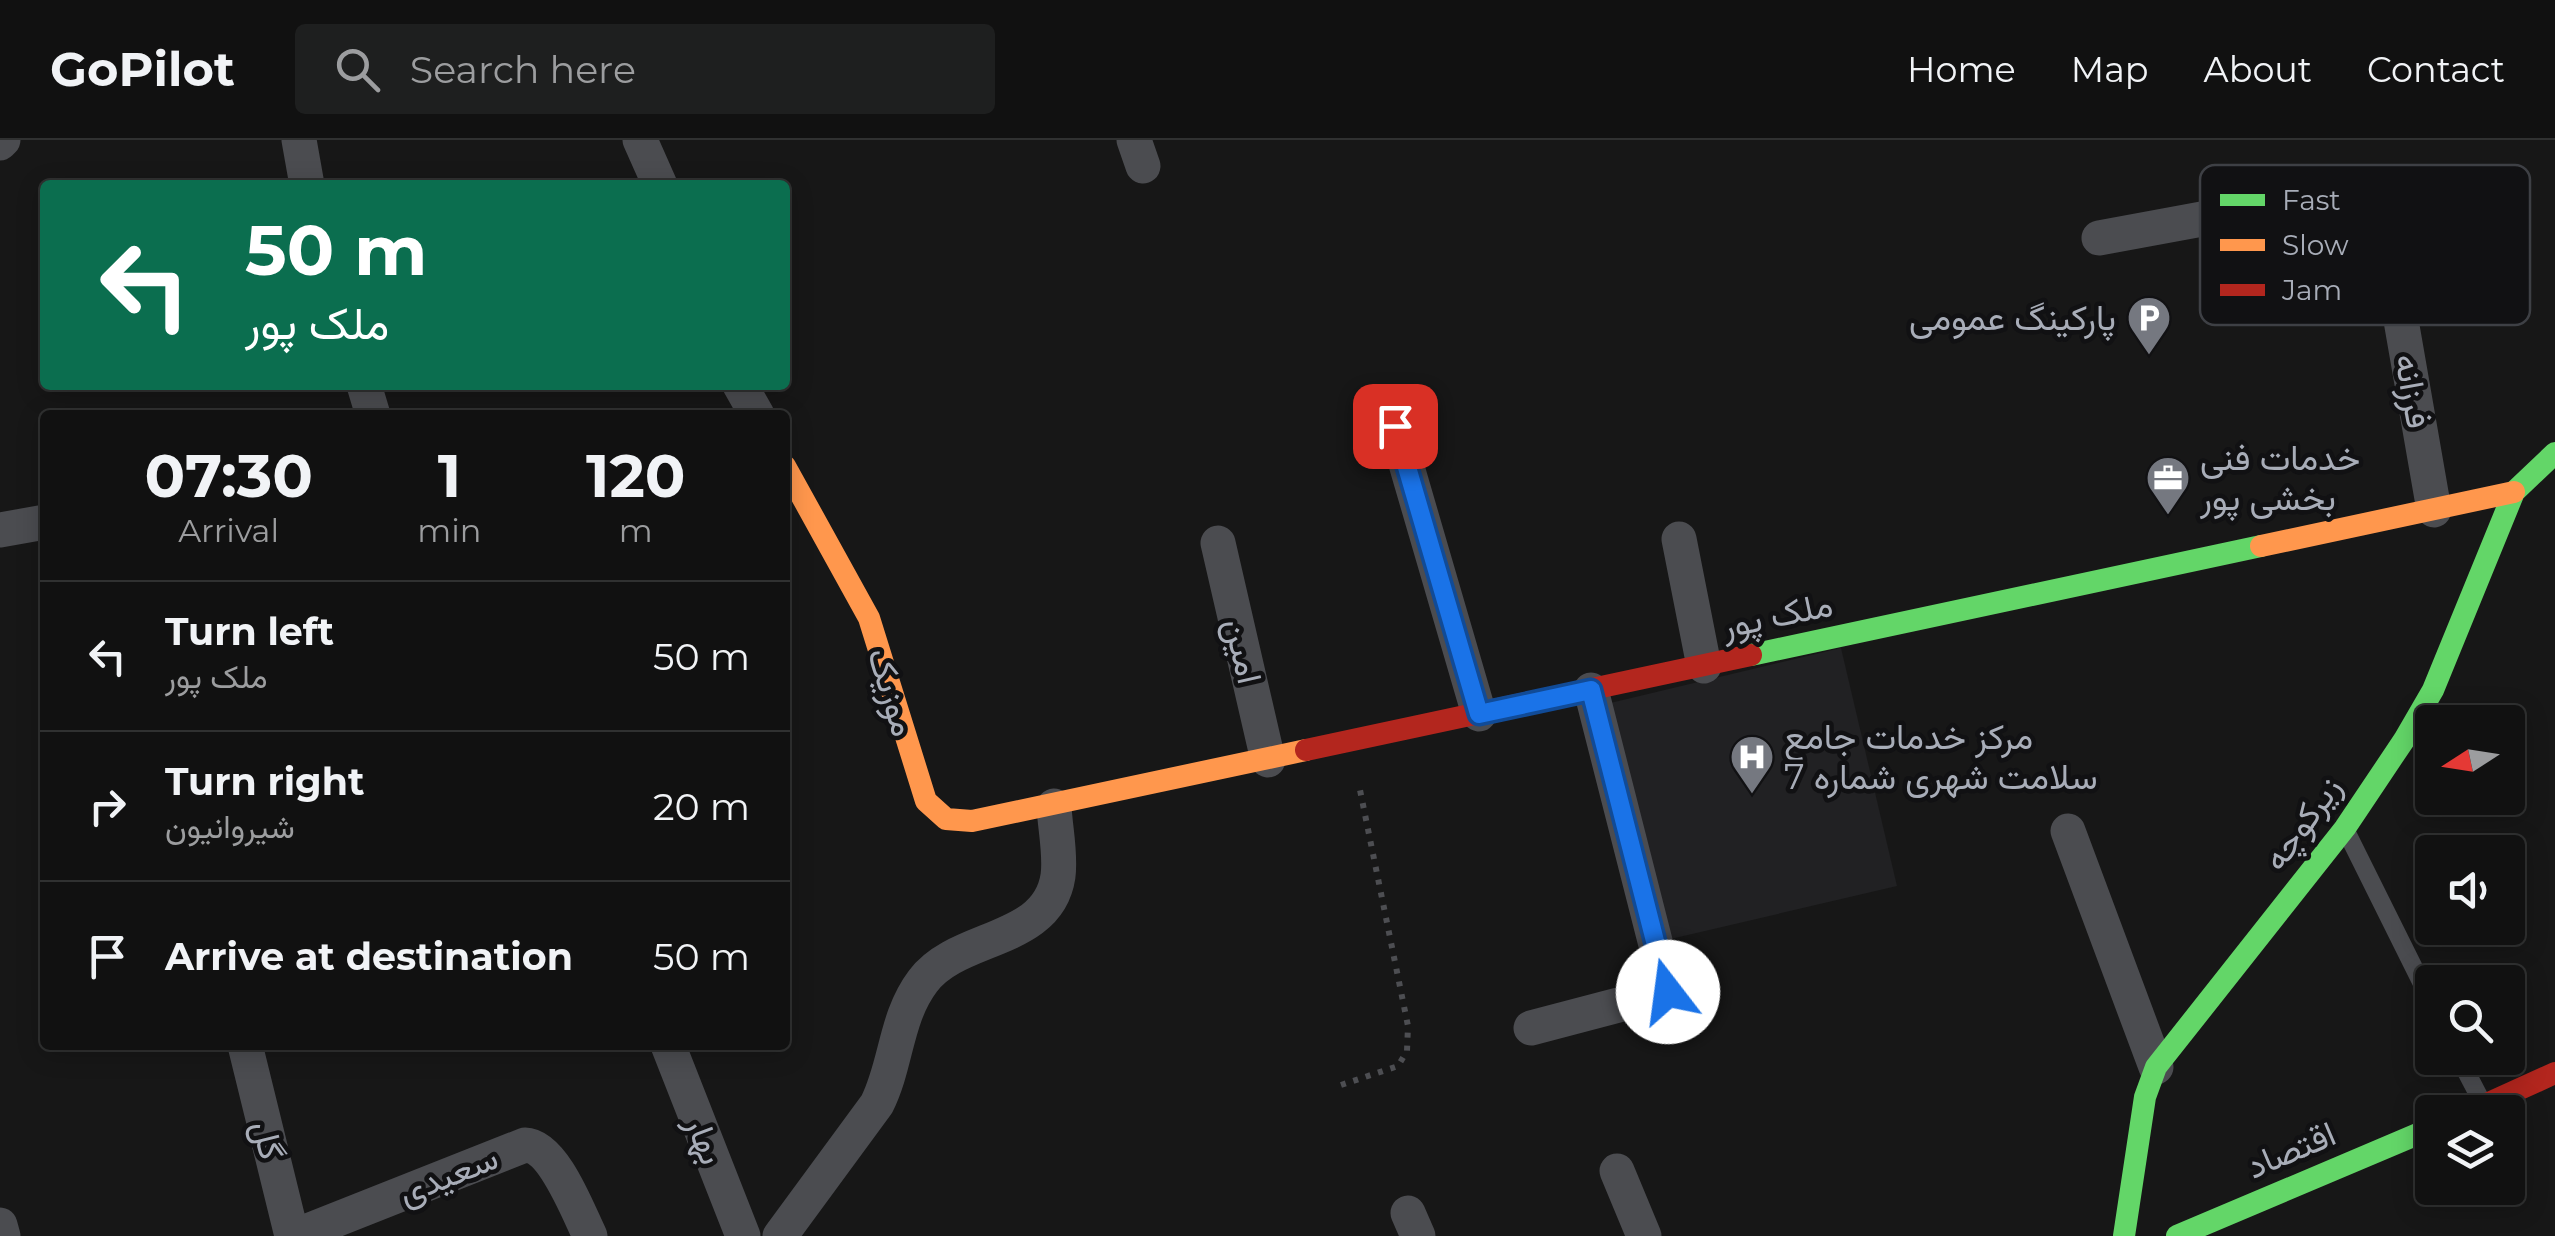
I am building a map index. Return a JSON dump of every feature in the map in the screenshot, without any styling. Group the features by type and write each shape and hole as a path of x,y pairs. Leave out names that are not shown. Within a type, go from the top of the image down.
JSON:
{"street":[{"path":"299,140 305,180"},
{"path":"640,140 658,180"},
{"name":"فرزانه","path":"2099,238 2200,219"},
{"name":"فرزانه","path":"2402,325 2434,510"},
{"path":"1395,426 1479,714"},
{"name":"زیرکوچه","path":"2124,1236 2145,1097 2156,1067 2345,828 2404,740 2433,690 2514,492 2555,453"},
{"name":"موزیک","path":"790,475 869,618 926,801 946,819 972,821 1054,806"},
{"name":"ملک پور","path":"1054,806 2514,492"},
{"path":"0,530 40,523"},
{"path":"1679,540 1704,666"},
{"name":"امین","path":"1218,542 1268,760"},
{"path":"1531,1028 1668,992 1591,690"},
{"path":"780,1236 877,1104 886,1086 898,1030 923,980 956,952 1032,921 1053,890 1058,875 1054,806"},
{"path":"2068,831 2156,1067"},
{"name":"گل","path":"247,1050 293,1236"},
{"name":"بهار","path":"670,1050 743,1236"},
{"path":"2507,1095 2555,1073"},
{"name":"اقتصاد","path":"2177,1236 2415,1135"},
{"name":"سعیدی","path":"293,1236 517,1147 533,1145 544,1153 590,1236"},
{"path":"1617,1170 1644,1236"},
{"path":"0,1225 2,1236"}],"lane":[{"path":"2345,828 2415,970"}],"path":[{"path":"1341,1086 1398,1066 1408,1051 1408,1026 1350,742"}],"shaded area":[{"name":"مرکز خدمات جامع سلامت شهری شماره 7","path":"1841,648 1897,886 1662,941 1606,704"}],"traffic: fast":[{"path":"2124,1236 2145,1097 2156,1067 2345,828 2404,740 2433,690 2514,492 2555,453"},
{"path":"1751,655 2261,546"},
{"path":"2177,1236 2415,1135"}],"traffic: slow":[{"path":"790,475 869,618 926,801 946,819 972,821 1306,750"},
{"path":"2261,546 2514,492"}],"traffic: jam":[{"path":"1306,750 1751,655"},
{"path":"2506,1095 2555,1073"}],"place":[{"name":"پارکینگ عمومی","path":"2149,356"},
{"name":"خدمات فنی بخشی پور","path":"2168,516"},
{"name":"مرکز خدمات جامع سلامت شهری شماره 7","path":"1752,795"}],"route":[{"path":"1395,426 1479,714 1591,690 1668,992"}]}
